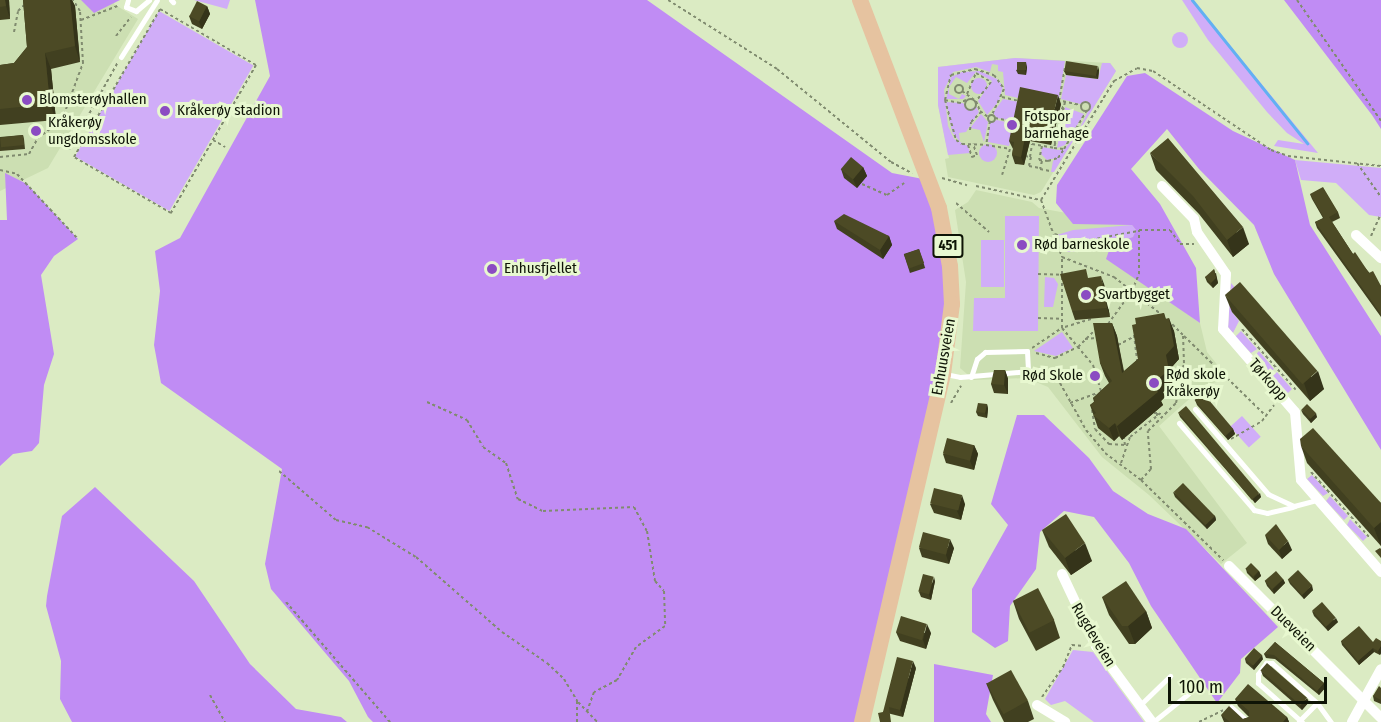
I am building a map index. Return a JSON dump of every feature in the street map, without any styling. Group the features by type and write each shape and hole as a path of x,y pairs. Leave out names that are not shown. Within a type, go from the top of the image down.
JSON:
{"main road":[{"name":"Enhuusveien","path":"860,0 930,179 944,226 952,304 943,374 862,722"}],"street":[{"name":"Tørkopp","path":"1162,186 1194,219 1203,241 1227,281 1221,312 1223,329 1298,417 1298,470 1316,500 1381,572"},
{"path":"1356,235 1368,243 1381,258"},
{"name":"Dueveien","path":"1228,566 1350,686 1361,701 1381,718"},
{"name":"Rugdeveien","path":"1062,574 1096,646 1153,722"},
{"path":"1352,722 1361,701 1381,669"},
{"path":"1037,705 1065,722"}],"lane":[{"path":"127,1 126,7 135,11 149,0"},
{"path":"121,57 157,0"},
{"path":"971,376 981,353 1027,351 1028,368"},
{"path":"943,374 971,376 1028,368 1041,370"},
{"path":"1195,409 1268,494 1294,506"},
{"path":"1179,423 1254,510 1267,513 1316,500"},
{"path":"1317,703 1300,721 1258,683 1258,674 1266,663 1272,663 1317,703 1331,722"},
{"path":"1140,705 1170,676"},
{"path":"1153,722 1188,694"},
{"path":"1231,707 1248,722"}],"path":[{"path":"15,32 18,11 28,0"},
{"path":"0,157 29,154 38,138 62,120 83,63 81,20 74,0"},
{"path":"668,0 777,69 891,162 920,178"},
{"path":"1297,0 1381,121"},
{"path":"81,20 127,1"},
{"path":"160,9 256,65 213,140 171,213 74,157 160,9"},
{"path":"116,36 132,16"},
{"path":"69,150 121,57"},
{"path":"1059,101 1065,65"},
{"path":"1041,200 1114,81 1137,68 1153,71 1271,150 1288,156 1381,166"},
{"path":"973,144 977,155 972,156 968,145 954,137 945,100 951,75 975,69 999,78 1004,89 989,119 986,145"},
{"path":"966,100 968,109 991,82 976,73 967,94"},
{"path":"962,91 976,102 981,112 989,119"},
{"path":"1014,129 1023,93"},
{"path":"1002,97 1021,101"},
{"path":"968,145 986,145 1053,161 1064,149 1087,110 1088,103 1064,104 1048,98"},
{"path":"945,100 960,103 966,100 976,102"},
{"path":"1049,118 1058,120 1064,104"},
{"path":"1054,146 1064,104"},
{"path":"1081,105 1087,110"},
{"path":"969,130 981,112"},
{"path":"989,119 1016,123"},
{"path":"1054,146 1056,129 1048,127 1058,128"},
{"path":"213,140 225,147"},
{"path":"1002,175 1011,143"},
{"path":"1050,171 1029,166 1032,144 1064,149"},
{"path":"1040,168 1042,146"},
{"path":"1356,164 1381,197"},
{"path":"0,170 17,174 78,239"},
{"path":"936,177 967,184"},
{"path":"862,184 876,193 887,195 904,183"},
{"path":"976,186 1041,200"},
{"path":"1041,200 1062,257 1062,328 1093,366 1101,392 1091,415 1093,425 1108,444 1125,445 1146,423 1162,412"},
{"path":"956,203 989,232"},
{"path":"1368,243 1381,214"},
{"path":"1052,232 1074,243 1139,230 1170,230 1180,244 1203,241"},
{"path":"1027,351 1055,358 1078,347 1094,329 1108,324 1132,291 1139,274 1139,230"},
{"path":"1062,257 1108,274 1132,291 1176,328 1266,416"},
{"path":"1038,274 1070,276"},
{"path":"1061,307 1069,305"},
{"path":"1038,318 1062,319"},
{"path":"1027,351 1062,328 1091,318 1094,329"},
{"path":"1161,321 1167,320"},
{"path":"1108,324 1112,335"},
{"path":"1171,330 1176,328"},
{"path":"1242,329 1296,390"},
{"path":"1118,345 1141,334"},
{"path":"1141,480 1151,469 1148,431 1173,408 1179,393 1186,356 1183,335"},
{"path":"1133,337 1137,347 1139,371"},
{"path":"1085,339 1099,338"},
{"path":"1041,370 1053,375 1086,430 1105,453 1141,480 1228,566"},
{"path":"1172,373 1180,383"},
{"path":"1070,403 1107,390"},
{"path":"1165,390 1179,393"},
{"path":"1224,444 1266,416 1281,395"},
{"path":"427,402 467,420 483,447 506,463 518,499 543,511 634,507 647,531 656,580 664,591 665,626 636,647 617,680 594,692 587,711"},
{"path":"1091,415 1099,412"},
{"path":"1154,413 1158,413 1155,418"},
{"path":"1086,430 1093,425"},
{"path":"1121,463 1125,445 1124,438"},
{"path":"279,471 336,520 367,527 416,557 501,632 548,663 564,679 577,701 597,722"},
{"path":"1311,472 1370,538"},
{"path":"286,602 390,722"},
{"path":"1037,705 1063,667 1072,645 1096,646"},
{"path":"210,695 225,722"},
{"path":"577,701 577,722"},
{"path":"1199,722 1231,707"}],"shaded area":[{"name":"Kråkerøy ungdomsskole","path":"0,0 115,0 114,4 138,19 48,168 0,191"},
{"path":"81,0 120,0 94,13"},
{"path":"194,0 230,0 227,9"},
{"path":"255,0 647,0 892,173 923,179 941,227 949,328 856,722 373,722 368,717 349,681 271,589 265,564 282,469 161,383 154,345 160,291 155,251 180,238 270,76"},
{"path":"1182,0 1193,0 1318,153 1274,146 1278,140 1304,144 1287,133 1267,112 1208,40"},
{"path":"1284,0 1381,0 1381,129 1372,115"},
{"name":"Kråkerøy stadion","path":"159,11 253,65 169,211 75,156"},
{"path":"1180,32 1188,40 1180,48 1172,40"},
{"name":"Fotspor barnehage","path":"1015,58 1110,63 1116,71 1041,192 1034,195 948,177 945,159 949,158 938,105 938,67"},
{"path":"1015,58 1065,61 1059,99 1020,88 1018,98 1005,95 1003,72 998,71 998,65 992,64 990,72 976,67 953,72 944,90 948,126 954,139 968,146 970,153 948,155 938,105 938,67"},
{"path":"1102,63 1110,63 1116,71 1054,172 1051,172 1053,161 1076,136 1090,107 1087,101 1080,104 1061,99 1066,75 1098,79"},
{"path":"980,71 997,79 1003,86 999,101 987,115 978,101 992,81 976,72 967,83 956,77 949,87 949,94 959,99 946,99 951,77 962,72"},
{"path":"1145,73 1233,131 1295,160 1310,225 1381,336 1381,450 1274,274 1254,225 1199,169 1167,129 1131,169 1160,204 1196,268 1200,323 1106,259 1111,245 1133,237 1136,230 1132,225 1073,224 1056,203 1057,185 1127,76"},
{"path":"976,78 982,78 987,86 985,92 976,94 971,89 971,83"},
{"path":"1003,99 1019,102 1014,121 997,118 993,113"},
{"path":"946,102 963,103 969,110 976,106 979,112 966,132 959,133 960,142 952,132"},
{"path":"1065,107 1084,114 1065,145 1057,148"},
{"path":"981,114 988,122 984,142 980,130 970,128"},
{"path":"997,120 1014,124 1009,146 988,142 990,123"},
{"path":"988,144 994,147 997,153 994,159 988,162 982,159 979,153 982,147"},
{"path":"1042,147 1063,150 1057,158 1047,160 1041,154"},
{"path":"1295,160 1381,168 1381,217 1369,215 1336,183 1301,180"},
{"path":"5,173 27,184 78,239 54,256 41,275 54,354 44,385 39,443 32,451 13,454 0,466 0,220 7,220"},
{"name":"Rød Skole","path":"976,190 1032,202 1039,208 1132,225 1150,287 1200,323 1207,352 1224,373 1217,382 1205,385 1159,426 1247,543 1221,564 1149,495 1102,457 1048,387 1026,378 974,380 960,368 966,282 955,210 968,202"},
{"path":"1005,216 1039,216 1038,331 973,331 974,298 1005,298"},
{"path":"1132,225 1136,230 1133,237 1082,252 1067,252 1057,235 1073,230"},
{"path":"981,240 1004,240 1004,287 981,287"},
{"path":"1045,277 1054,278 1058,284 1053,307 1044,307"},
{"path":"1231,283 1246,300 1232,312 1239,321 1233,333 1228,327"},
{"path":"1241,331 1257,349 1251,353 1235,337"},
{"path":"1062,332 1073,348 1056,356 1034,351"},
{"path":"1259,351 1274,369 1269,373 1254,357"},
{"path":"1277,372 1292,389 1287,394 1271,378"},
{"path":"1017,415 1044,415 1089,458 1113,491 1148,514 1186,529 1278,627 1241,659 1240,673 1217,703 1151,606 1129,563 1094,517 1064,511 1040,532 1036,569 1010,606 1008,641 995,648 972,632 972,589 1008,525 991,504"},
{"path":"1242,416 1261,437 1249,448 1230,427"},
{"path":"1312,475 1328,493 1323,496 1307,479"},
{"path":"95,487 194,581 250,664 296,709 341,717 347,722 72,722 60,699 61,661 46,606 62,516"},
{"path":"1330,496 1348,516 1344,520 1326,501"},
{"path":"1350,519 1367,537 1363,541 1347,525"},
{"path":"1073,650 1093,652 1144,722 1094,722 1065,701 1051,705 1045,699"},
{"path":"934,664 993,675 986,714 991,722 934,722"}],"building":[{"path":"0,0 5,0 6,6 0,7"},
{"path":"23,0 70,0 75,46 45,53 50,104 0,109 0,65 14,63 27,47"},
{"path":"197,1 207,6 199,21 189,16"},
{"path":"1066,61 1098,66 1096,76 1064,71"},
{"path":"1017,62 1026,62 1026,70 1017,70"},
{"path":"1020,87 1058,95 1048,137 1026,132 1021,157 1012,155 1014,142 1009,141"},
{"path":"23,135 24,145 1,147 0,137"},
{"path":"1168,138 1243,227 1227,240 1193,196 1150,153"},
{"path":"851,157 863,167 853,180 841,169"},
{"path":"1323,187 1338,212 1329,217 1353,254 1355,252 1369,273 1373,271 1381,286 1381,314 1315,222 1324,218 1310,194"},
{"path":"844,214 889,236 880,250 834,221"},
{"path":"919,249 924,263 909,269 904,254"},
{"name":"Svartbygget","path":"1086,269 1088,278 1101,276 1107,308 1072,311 1060,274"},
{"path":"1214,269 1216,278 1211,283 1205,277"},
{"path":"1240,282 1317,371 1302,384 1225,295"},
{"name":"Rød skole Kråkerøy","path":"1164,313 1165,319 1169,318 1174,346 1166,355 1169,370 1157,380 1160,384 1155,388 1158,392 1117,426 1115,423 1109,428 1093,415 1096,413 1090,405 1095,401 1093,398 1112,381 1100,363 1093,323 1112,323 1122,373 1138,359 1132,325 1136,324 1135,318"},
{"path":"994,370 1005,370 1004,385 991,384"},
{"path":"1203,393 1233,429 1225,436 1195,400"},
{"path":"978,403 987,404 985,413 976,412"},
{"path":"1307,404 1316,413 1311,419 1301,410"},
{"path":"1186,406 1259,493 1252,500 1178,412"},
{"path":"1313,428 1381,503 1381,522 1374,528 1301,446 1300,439"},
{"path":"947,438 974,445 970,461 943,453"},
{"path":"1183,483 1215,516 1206,525 1174,492"},
{"path":"934,488 962,495 958,511 930,504"},
{"path":"1066,514 1085,543 1065,558 1042,530"},
{"path":"1276,524 1288,541 1279,550 1265,535"},
{"path":"923,532 950,539 946,555 919,547"},
{"path":"1381,549 1381,558 1375,551"},
{"path":"1251,563 1259,571 1253,576 1245,569"},
{"path":"1298,570 1312,585 1302,595 1288,580"},
{"path":"1276,571 1283,579 1272,589 1265,581"},
{"path":"923,574 934,577 929,594 918,591"},
{"path":"1126,581 1146,611 1128,626 1122,626 1102,597"},
{"path":"1038,588 1054,620 1029,633 1013,601"},
{"path":"1322,602 1336,618 1326,626 1312,611"},
{"path":"901,616 927,624 922,640 896,632"},
{"path":"1359,626 1373,642 1376,638 1381,641 1381,646 1378,651 1373,648 1358,661 1341,641"},
{"path":"1275,642 1324,683 1317,691 1274,655 1264,654"},
{"path":"1254,648 1262,655 1253,666 1245,659"},
{"path":"897,657 913,661 900,710 889,707 891,722 880,722 878,713 883,712"},
{"path":"1267,663 1307,698 1300,705 1260,671"},
{"path":"1011,670 1028,701 1003,714 987,684"},
{"path":"1248,684 1287,717 1283,722 1230,722 1221,715 1229,706 1243,719 1249,717 1249,711 1235,699"},
{"path":"1379,686 1381,688 1381,700 1373,696"}],"waterway":[{"path":"1192,0 1307,143"}],"place":[{"name":"Blomsterøyhallen","path":"27,100"},
{"name":"Kråkerøy stadion","path":"165,111"},
{"name":"Fotspor barnehage","path":"1012,125"},
{"name":"Kråkerøy ungdomsskole","path":"36,131"},
{"name":"Rød barneskole","path":"1022,245"},
{"name":"Enhusfjellet","path":"492,269"},
{"name":"Svartbygget","path":"1086,295"},
{"name":"Rød Skole","path":"1095,376"},
{"name":"Rød skole Kråkerøy","path":"1154,383"}]}
